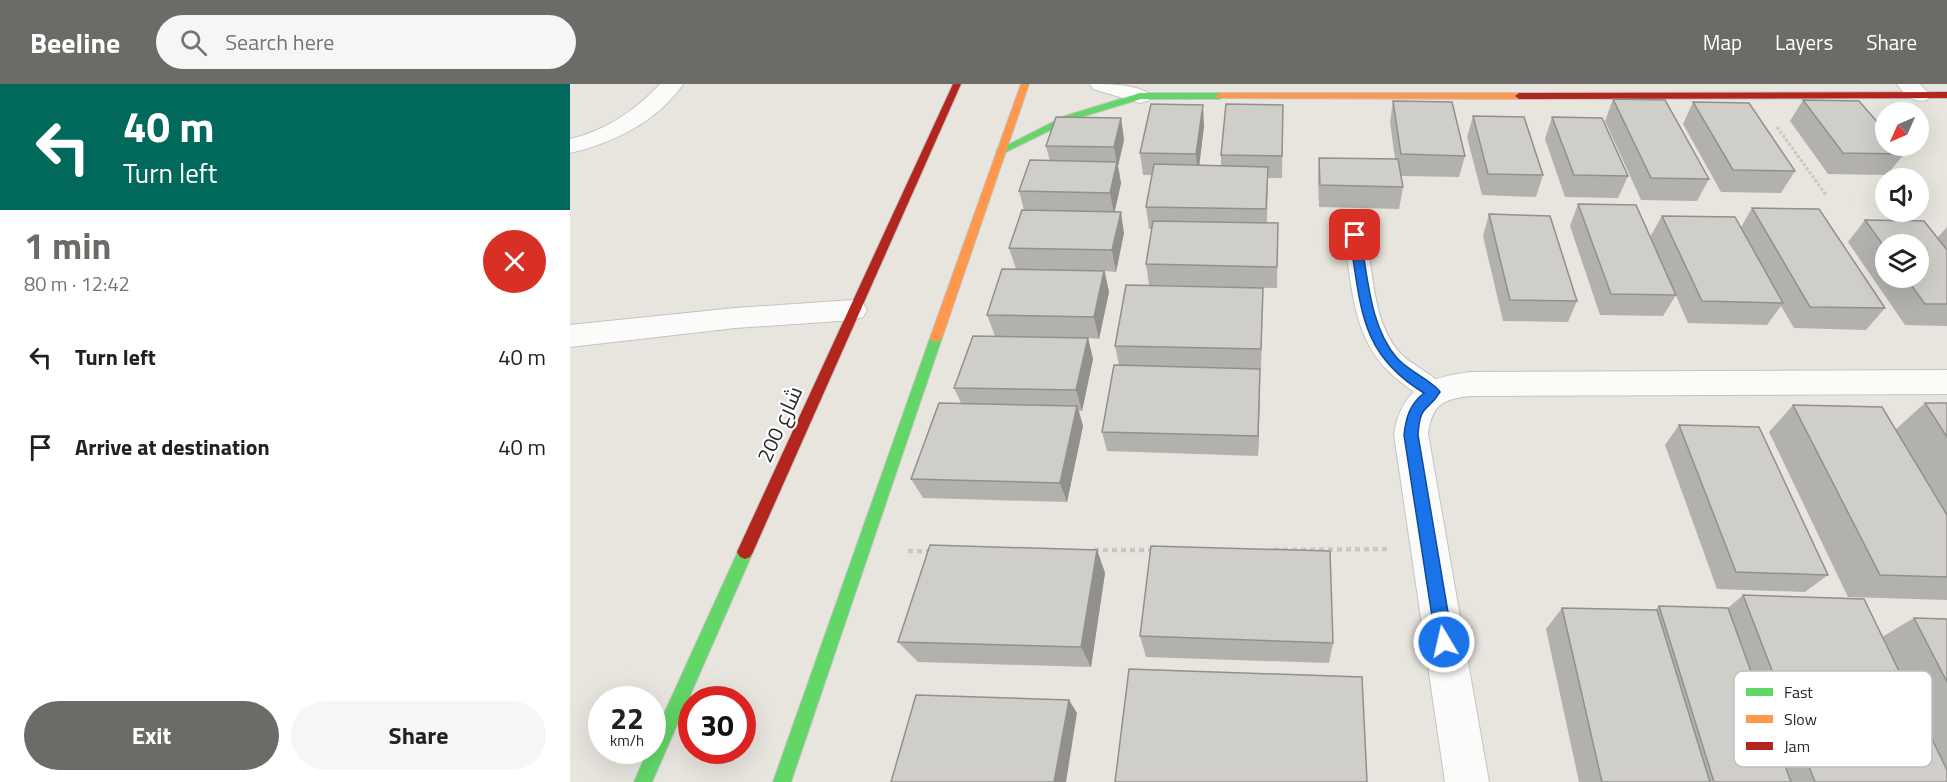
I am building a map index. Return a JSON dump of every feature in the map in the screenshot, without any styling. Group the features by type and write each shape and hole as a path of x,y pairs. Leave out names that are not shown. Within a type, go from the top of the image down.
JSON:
{"street":[{"path":"570,146 607,134 634,119 660,98 672,84"},
{"name":"شارع 200","path":"643,782 853,310 957,84"},
{"path":"782,782 1025,84"},
{"path":"1101,84 1140,96"},
{"path":"1001,152 1068,118 1140,96 1356,90 1689,90 1754,95 1913,89 1947,94"},
{"path":"570,336 735,318 853,310"},
{"path":"1467,782 1411,435 1412,417 1420,404 1434,392 1451,386 1471,384 1947,382"}],"lane":[{"path":"1355,235 1372,329 1394,363 1412,379 1434,392"}],"path":[{"path":"1754,95 1826,195"},
{"path":"1264,550 1430,549"},
{"path":"1087,550 1158,550"},
{"path":"862,551 933,551"}],"building":[{"path":"1613,99 1665,100 1709,179 1651,178"},
{"path":"1803,100 1859,101 1875,119 1875,154 1843,153"},
{"path":"1393,101 1452,102 1465,156 1401,154"},
{"path":"1693,102 1749,103 1795,171 1733,170"},
{"path":"1151,104 1203,105 1196,154 1140,153"},
{"path":"1226,104 1283,105 1282,156 1221,155"},
{"path":"1473,116 1524,117 1543,175 1488,174"},
{"path":"1056,117 1121,118 1114,147 1046,146"},
{"path":"1552,117 1602,118 1628,176 1574,175"},
{"path":"1319,158 1398,159 1403,187 1320,185"},
{"path":"1030,160 1117,162 1110,193 1019,191"},
{"path":"1154,164 1268,167 1266,209 1146,207"},
{"path":"1578,204 1636,205 1676,295 1611,294"},
{"path":"1752,208 1819,209 1885,308 1810,307"},
{"path":"1022,210 1121,212 1112,250 1009,248"},
{"path":"1489,214 1550,216 1577,301 1510,300"},
{"path":"1662,216 1735,217 1783,303 1702,301"},
{"path":"1865,220 1925,222 1947,250 1947,304 1925,304 1913,288 1929,288 1929,234 1875,234"},
{"path":"1153,221 1278,223 1277,267 1146,264"},
{"path":"1002,269 1104,271 1094,317 987,315"},
{"path":"1126,285 1263,288 1261,349 1115,346"},
{"path":"973,336 1088,338 1076,390 954,388"},
{"path":"1114,365 1260,369 1258,436 1102,432"},
{"path":"939,403 1077,406 1060,483 911,479"},
{"path":"1925,403 1947,403 1947,437"},
{"path":"1793,405 1882,407 1947,515 1947,577 1880,575"},
{"path":"1679,425 1759,427 1828,575 1736,572"},
{"path":"930,545 1097,550 1081,647 898,642"},
{"path":"1151,546 1330,551 1333,643 1140,636"},
{"path":"1743,595 1864,599 1899,671 1772,671"},
{"path":"1659,606 1728,608 1751,671 1734,671 1734,767 1786,767 1791,782 1714,782"},
{"path":"1562,608 1657,610 1710,782 1602,782"},
{"path":"1914,618 1947,619 1947,682"},
{"path":"1129,669 1362,677 1367,782 1115,782"},
{"path":"916,695 1069,700 1054,782 891,782"},
{"path":"1932,739 1947,770 1947,782 1815,782 1809,767 1932,767"}],"traffic: fast":[{"path":"1001,151 1068,118 1140,96 1220,96"},
{"path":"782,782 936,338"},
{"path":"643,782 745,552"}],"traffic: slow":[{"path":"936,338 1025,84"},
{"path":"1220,96 1519,96"}],"traffic: jam":[{"path":"745,552 957,84"},
{"path":"1519,96 1947,95"}],"route":[{"path":"1355,235 1372,329 1394,363 1412,379 1434,392 1420,404 1412,417 1411,435 1444,642"}]}
